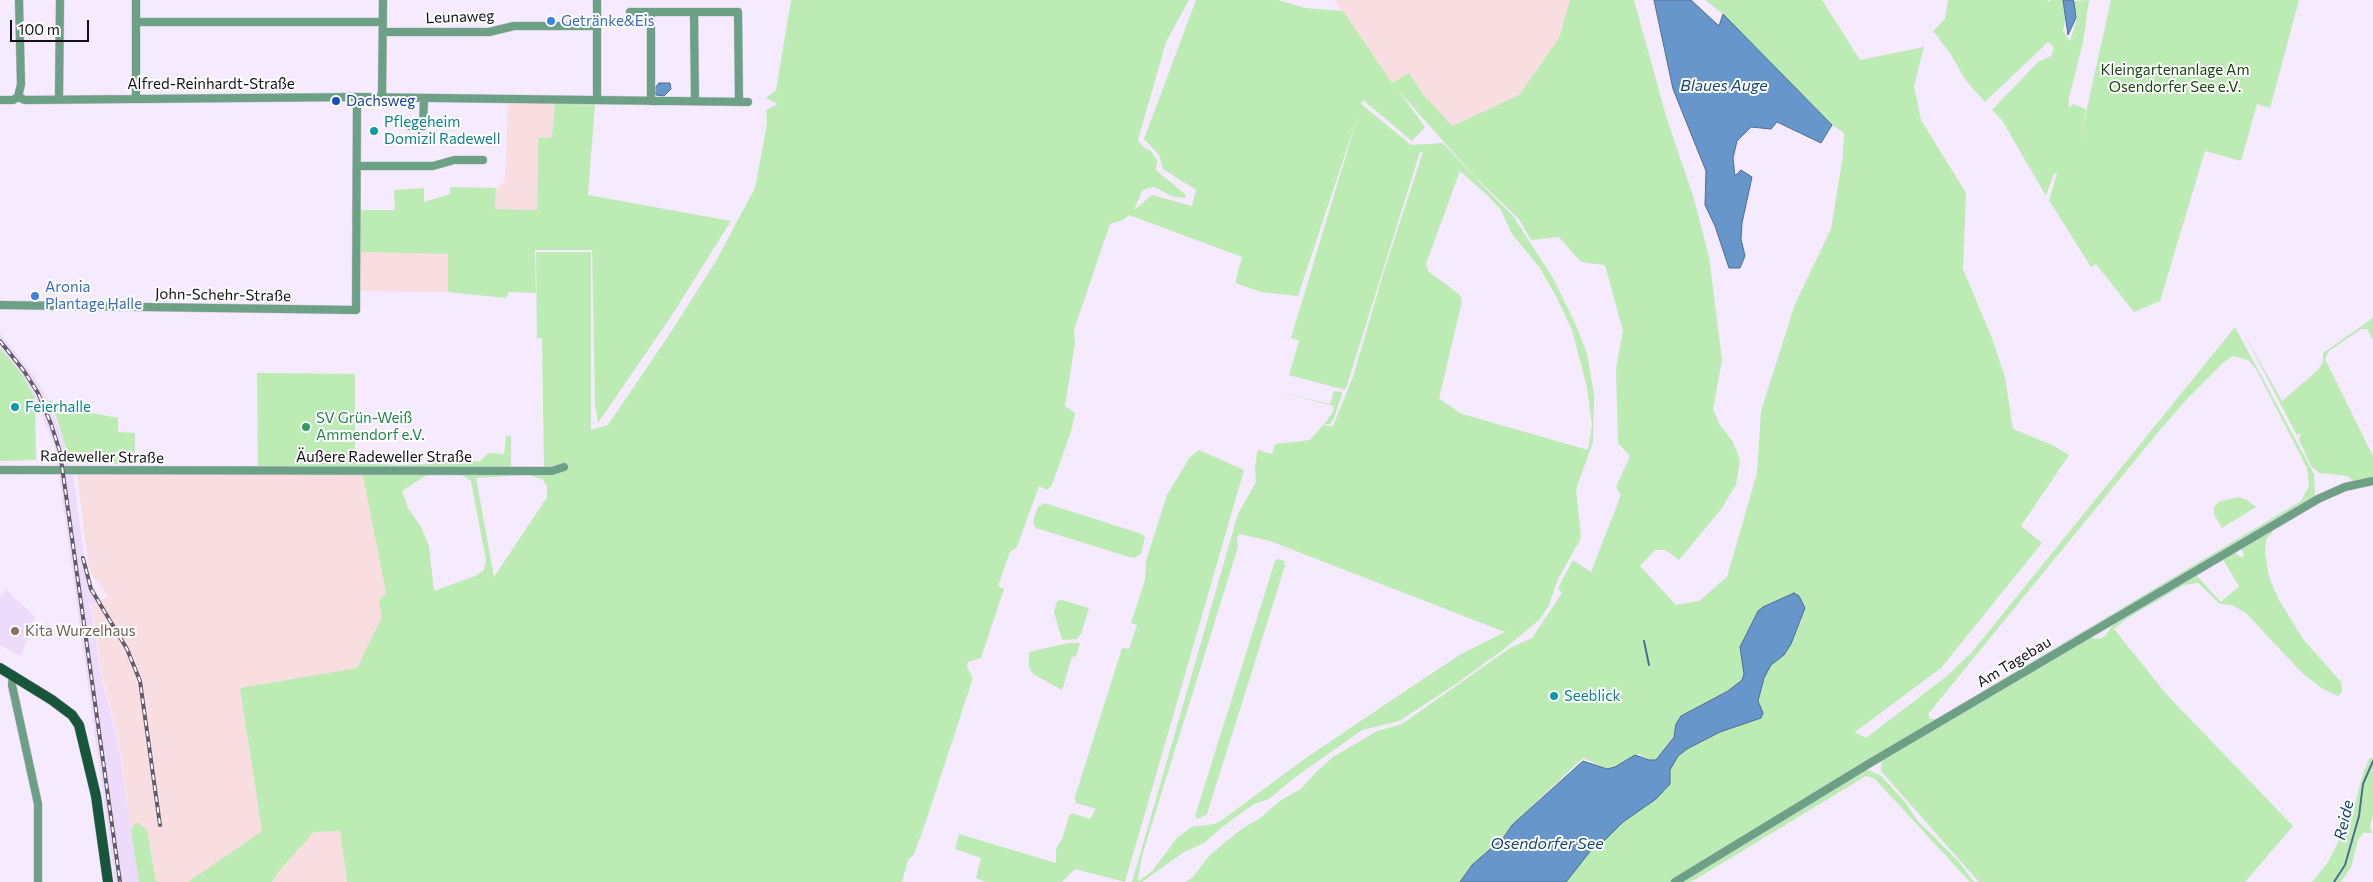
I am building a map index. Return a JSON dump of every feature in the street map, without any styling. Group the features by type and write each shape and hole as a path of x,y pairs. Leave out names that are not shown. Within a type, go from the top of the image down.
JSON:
{"main road":[{"path":"0,668 52,700 72,716 79,725 96,796 108,882"}],"street":[{"path":"18,97 21,84 19,0"},
{"path":"59,99 60,0"},
{"path":"136,0 136,98"},
{"path":"382,97 383,0"},
{"path":"597,0 597,100"},
{"path":"630,12 738,12 739,101"},
{"path":"651,13 651,101"},
{"path":"694,13 695,101"},
{"path":"136,22 383,22"},
{"name":"Leunaweg","path":"383,32 489,32 514,26 597,26"},
{"name":"Alfred-Reinhardt-Straße","path":"0,100 13,100 18,97 25,100 382,97 748,102"},
{"path":"357,97 357,166 433,166 454,160 482,160"},
{"path":"410,126 423,126 424,98"},
{"name":"John-Schehr-Straße","path":"0,305 356,310 357,166"},
{"name":"Äußere Radeweller Straße","path":"203,471 380,469 543,471 564,467"},
{"name":"Radeweller Straße","path":"0,470 203,471"},
{"name":"Am Tagebau","path":"1675,882 1863,767 2313,502 2345,487 2373,481"},
{"path":"14,675 12,685 38,804 38,882"}],"shaded area":[{"path":"1334,0 1570,0 1559,38 1519,95 1452,126 1423,94 1409,73 1392,83"},
{"path":"508,102 555,103 552,137 538,138 537,211 495,209 496,188 505,182"},
{"path":"361,252 448,254 448,292 361,291"},
{"path":"0,333 34,376 48,400 64,441 69,465 67,465 68,475 73,475 86,571 100,601 91,606 102,680 118,741 139,882 115,882 59,475 61,475 60,465 57,465 55,448 35,398 21,373 0,348"},
{"path":"362,470 386,593 380,600 382,617 357,668 240,688 262,831 188,882 156,882 147,831 131,831 119,741 103,680 92,606 108,596 89,571 77,472"},
{"name":"Kita Wurzelhaus","path":"7,590 35,617 21,656 0,645 0,596"},
{"path":"340,831 347,882 272,882 279,871 314,832"}],"green space":[{"path":"791,0 1189,0 1166,42 1138,140 1144,148 1151,151 1157,160 1156,170 1186,195 1185,198 1174,197 1154,187 1148,188 1142,191 1134,210 1152,195 1192,206 1196,190 1163,169 1159,155 1144,139 1196,0 1278,0 1305,8 1343,11 1392,83 1409,73 1423,94 1452,126 1519,95 1559,38 1570,0 1634,0 1666,116 1694,199 1709,257 1722,360 1713,409 1720,425 1733,442 1740,460 1736,485 1722,508 1679,560 1665,550 1655,550 1640,566 1676,605 1699,601 1727,577 1757,473 1761,411 1795,304 1831,229 1843,156 1844,133 1832,125 1723,14 1705,0 1822,0 1860,60 1924,47 1914,86 1921,120 1966,193 1963,269 1992,338 2005,377 2013,429 2052,445 2069,455 2021,526 2042,543 1941,668 1855,732 1866,738 1947,676 1972,652 2235,327 2314,474 2315,497 1671,882 1566,882 1593,848 1620,824 1656,799 1670,784 1670,770 1678,756 1687,749 1720,732 1761,718 1763,713 1758,701 1764,678 1771,665 1784,655 1802,619 1744,641 1744,686 1690,713 1654,763 1638,754 1611,771 1583,758 1512,825 1504,837 1472,865 1460,882 1186,882 1193,877 1209,856 1223,844 1243,828 1259,819 1281,800 1301,789 1333,757 1377,731 1402,724 1510,648 1532,638 1562,593 1558,588 1573,560 1591,572 1621,495 1616,487 1630,456 1618,443 1616,368 1623,331 1605,265 1581,262 1559,237 1531,240 1519,219 1475,177 1398,90 1425,127 1412,141 1363,100 1361,104 1411,145 1443,143 1481,184 1513,216 1553,278 1574,321 1587,353 1594,396 1593,442 1576,489 1581,538 1558,579 1548,607 1539,620 1504,649 1456,684 1399,721 1362,730 1294,778 1269,799 1254,804 1222,827 1204,843 1184,852 1142,882 1132,882 1238,514 1256,482 1255,467 1258,450 1272,454 1275,444 1310,440 1323,425 1333,426 1353,377 1384,271 1423,152 1420,152 1346,388 1334,387 1289,375 1299,341 1291,338 1359,112 1298,296 1261,292 1235,283 1242,257 1129,215 1123,220 1110,224 1074,330 1075,343 1065,406 1075,413 1072,428 1052,485 1047,490 1039,486 1017,547 1010,552 998,586 1004,589 981,658 968,662 967,667 973,678 926,821 914,854 908,860 902,882 347,882 340,831 314,832 279,871 272,882 188,882 262,831 240,688 357,668 382,617 379,600 386,593 362,471 258,467 257,373 355,374 355,463 401,465 431,464 432,461 481,461 488,453 504,454 506,436 511,436 511,467 544,468 542,338 537,338 536,252 591,252 591,430 608,425 716,261 755,188 767,124 766,110 778,104 766,98 776,90","holes":["1460,171 1501,210 1512,234 1540,268 1572,330 1587,387 1592,425 1588,450 1462,414 1439,399 1462,301 1460,295 1428,271 1426,264","2233,356 2248,360 2256,369 2307,468 2309,486 2301,501 1936,719 1930,719 1928,714 2187,399 2224,362","437,474 462,475 471,481 486,560 484,570 475,576 434,591 429,546 421,527 408,508 402,491 425,476","528,475 542,479 547,486 547,497 494,577 476,478","1240,534 1270,541 1505,632 1463,653 1426,677 1303,760 1222,820 1214,824 1191,827 1177,838 1153,870 1139,881 1142,856 1238,547 1237,537"]},
{"name":"Kleingartenanlage Am Osendorfer See e.V.","path":"1948,0 2047,0 2050,2 2050,0 2065,0 2067,10 2063,31 2070,41 2077,19 2073,1 2089,0 2083,42 2069,98 2069,108 2073,104 2086,109 2079,144 2111,0 2299,0 2270,108 2257,104 2241,161 2205,151 2160,301 2134,312 2096,264 2091,267 2049,200 2057,174 2054,173 2046,196 2002,120 1992,110 2038,62 2051,56 2054,48 2048,42 1985,102 1967,82 1950,53 1933,31 1945,19"},
{"path":"555,103 595,104 588,195 731,221 672,315 598,423 595,402 592,250 535,250 536,293 509,292 506,298 448,292 448,254 361,252 360,210 395,210 394,190 424,188 424,202 450,194 450,187 496,188 495,209 537,210 538,138 552,137"},
{"path":"2373,318 2373,340 2367,329 2361,329 2329,351 2325,359 2373,456 2373,478 2357,482 2348,476 2319,473 2311,466 2299,440 2301,433 2297,435 2245,335 2282,401 2317,371 2323,362 2323,353"},
{"path":"0,348 21,373 35,398 36,460 0,461"},
{"path":"1276,391 1330,404 1334,391 1341,392 1342,394 1334,418 1330,424 1324,424 1332,414 1334,406"},
{"path":"48,400 71,409 118,418 118,432 135,433 135,464 71,463 57,419"},
{"path":"1199,450 1244,470 1125,882 1075,869 1062,882 986,882 976,878 981,858 955,849 959,834 1056,863 1056,849 1062,839 1069,816 1072,813 1090,819 1096,809 1076,803 1075,797 1122,648 1129,649 1137,625 1131,623 1145,580 1146,561 1167,495 1190,457"},
{"path":"2238,497 2247,500 2256,507 2222,528 2214,514 2214,507 2219,502"},
{"path":"1045,503 1142,534 1145,537 1141,554 1134,558 1129,557 1036,528 1033,523 1034,518 1038,507"},
{"path":"2271,529 2272,533 2266,539 2265,551 2269,577 2278,598 2303,639 2341,682 2342,692 2338,696 2323,689 2303,674 2246,613 2232,605 2220,604 2198,583 2184,585 2126,619 2114,629 2167,695 2293,826 2245,882 1979,882 1881,771 1881,764 1885,757 2089,637 2097,639 2104,637 2115,622 2195,574 2221,602 2239,586 2222,558 2233,551 2242,558 2244,555 2241,548"},
{"path":"1279,559 1284,561 1285,566 1207,814 1198,819 1195,816 1275,561"},
{"path":"1062,600 1089,608 1081,634 1077,639 1062,640 1054,612 1057,601"},
{"path":"1068,643 1080,643 1076,656 1072,657 1062,690 1033,674 1029,666 1029,652"},
{"path":"2370,757 2373,759 2373,816 2370,826 2372,833 2363,833 2358,840 2351,867 2341,882 2312,882 2327,864 2352,815 2363,773"},
{"path":"1868,770 1881,776 1905,802 1917,820 1958,861 1974,882 1970,882 1874,778 1866,776 1691,882 1681,882 1863,771"},
{"path":"136,822 147,830 156,882 139,882 131,831"}],"water":[{"name":"Blaues Auge","path":"1654,0 1691,0 1719,26 1723,14 1832,125 1821,143 1777,122 1771,129 1751,127 1737,141 1733,158 1735,176 1741,170 1752,177 1742,223 1741,239 1745,256 1740,268 1729,268 1715,226 1705,205 1706,171 1673,89"},
{"path":"2063,0 2073,0 2074,2 2076,18 2068,35"},
{"path":"659,83 670,83 671,89 664,96 656,95 654,89"},
{"name":"Osendorfer See","path":"1794,593 1799,596 1805,608 1791,644 1784,655 1771,665 1764,678 1758,701 1763,713 1761,718 1720,732 1687,749 1678,756 1670,770 1670,784 1656,799 1623,822 1600,845 1592,849 1566,882 1460,882 1472,865 1504,837 1512,825 1583,761 1607,769 1615,767 1635,755 1649,760 1656,760 1674,737 1676,724 1681,716 1728,691 1742,680 1744,674 1740,647 1758,611"}],"waterway":[{"path":"1644,641 1649,665"},
{"name":"Reide","path":"2334,882 2345,865 2359,816 2363,784 2373,761"}],"railway":[{"path":"0,341 24,371 38,393 60,452 120,882"},
{"path":"83,558 91,589 127,649 140,681 160,825"}],"place":[{"name":"Getränke&Eis","path":"551,21"},
{"name":"Dachsweg","path":"336,101"},
{"name":"Pflegeheim Domizil Radewell","path":"374,131"},
{"name":"Aronia Plantage Halle","path":"35,296"},
{"name":"Feierhalle","path":"15,407"},
{"name":"SV Grün-Weiß Ammendorf e.V.","path":"306,427"},
{"name":"Kita Wurzelhaus","path":"15,631"},
{"name":"Seeblick","path":"1554,696"}]}
